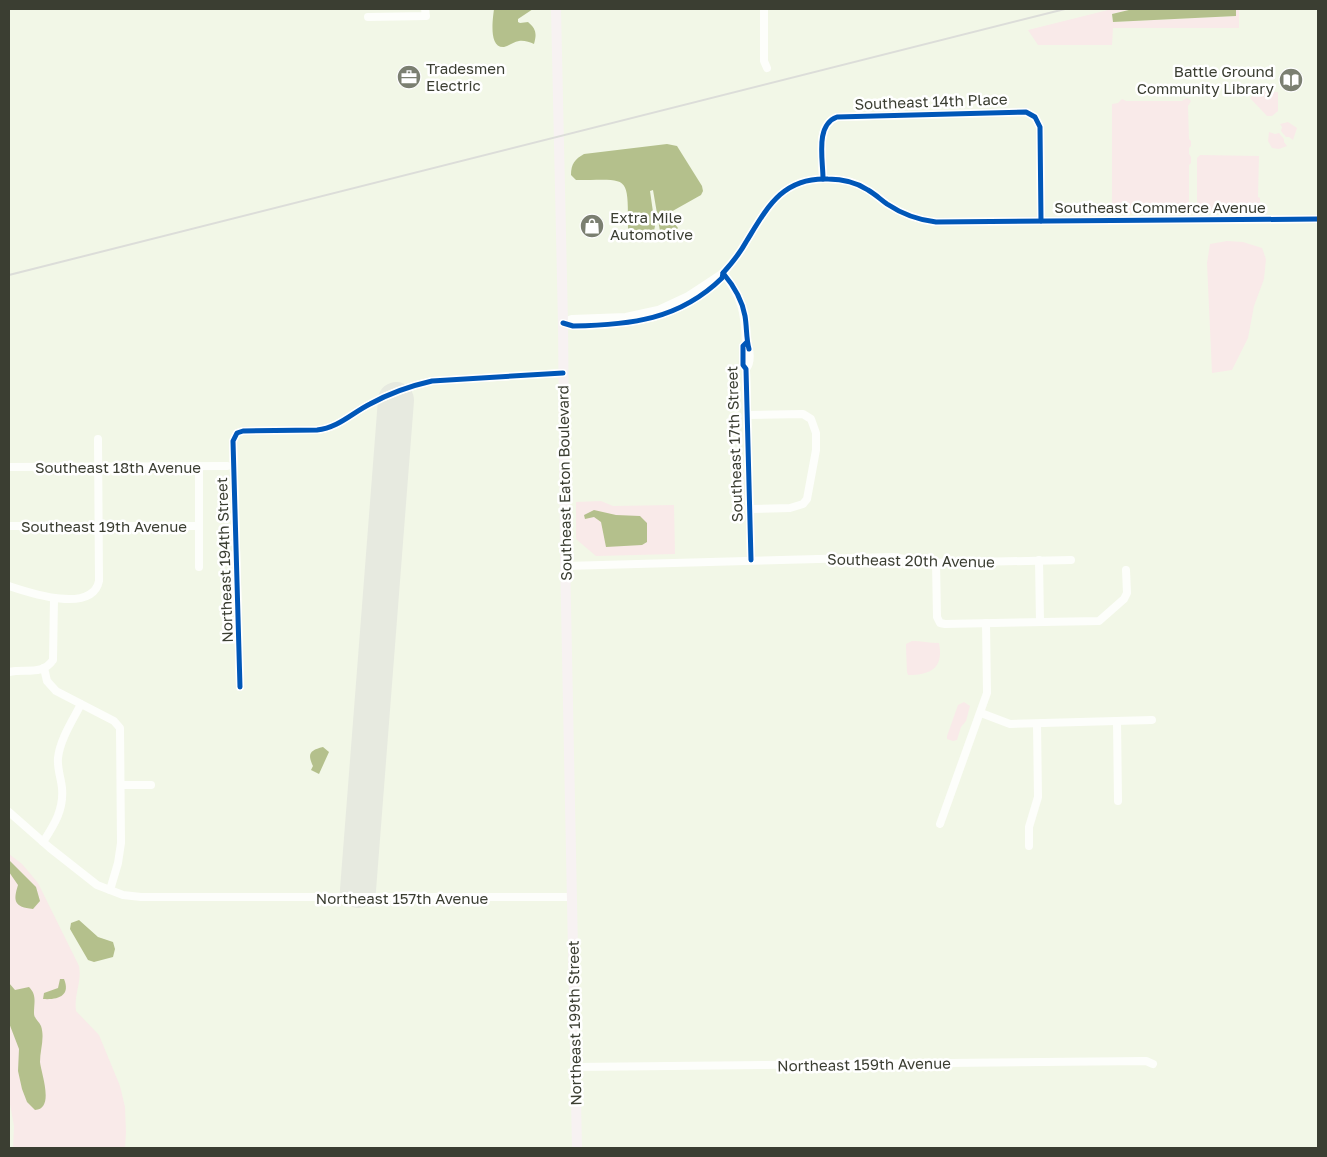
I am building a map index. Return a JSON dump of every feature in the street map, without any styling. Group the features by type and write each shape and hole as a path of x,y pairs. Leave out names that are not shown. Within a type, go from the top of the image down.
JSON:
{"main road":[{"name":"Southeast Eaton Boulevard","path":"556,9 572,897"},
{"name":"Northeast 199th Street","path":"572,897 577,1148"}],"street":[{"path":"764,9 764,61 767,68"},
{"path":"368,17 425,12"},
{"name":"Southeast 14th Place","path":"823,179 822,134 824,127 835,118 842,116 1021,111 1034,116 1041,130 1041,221"},
{"name":"Southeast Commerce Avenue","path":"563,323 573,326 637,322 679,308 697,298 718,282 746,242 762,214 774,199 796,185 823,179 843,180 862,186 899,212 925,220 944,222 1318,219"},
{"name":"Southeast 17th Street","path":"723,273 734,287 741,301 745,316 746,343 743,346 746,369 751,560"},
{"name":"Northeast 194th Street","path":"240,687 233,441 237,433 243,431 317,430 328,428 392,393 412,385 432,381 563,373"},
{"path":"747,415 799,414 808,416 816,428 816,450 808,496 803,504 790,508 750,509"},
{"path":"9,586 42,597 54,598 83,598 94,591 99,581 98,439"},
{"path":"198,466 199,567"},
{"name":"Southeast 18th Avenue","path":"9,467 227,466"},
{"name":"Southeast 19th Avenue","path":"9,526 199,526"},
{"name":"Southeast 20th Avenue","path":"565,566 892,557 936,563 1071,560"},
{"path":"1039,560 1040,622"},
{"path":"936,563 937,617 940,623 1099,621 1124,599 1127,593 1126,570"},
{"path":"9,672 44,668 51,663 54,656 54,598"},
{"path":"940,824 987,692 986,623"},
{"path":"44,668 47,681 54,689 114,721 121,731 121,843 118,863 110,890"},
{"path":"43,842 56,822 60,809 62,796 58,768 59,753 81,704"},
{"path":"981,713 1010,724 1152,720"},
{"path":"1116,721 1118,801"},
{"path":"1029,846 1030,827 1038,797 1037,724"},
{"path":"121,785 151,785"},
{"name":"Northeast 157th Avenue","path":"9,812 97,885 123,895 141,897 233,898 572,897"},
{"name":"Northeast 159th Avenue","path":"575,1067 1146,1061 1153,1064"}],"shaded area":[{"path":"494,9 533,9 518,19 518,22 528,22 533,27 536,34 534,44 521,41 504,47 499,46 496,43 493,32"},
{"path":"1112,9 1133,9 1112,14 1113,22 1236,16 1236,9 1239,9 1239,28 1113,28 1112,45 1038,45 1028,30"},
{"path":"1133,9 1236,9 1236,16 1113,22 1112,14"},
{"path":"1261,87 1265,87 1265,92 1278,92 1278,111 1272,116 1267,116 1250,98"},
{"path":"1187,98 1191,101 1188,106 1189,139 1191,141 1189,148 1191,157 1189,165 1190,211 1185,215 1180,213 1132,213 1127,215 1122,213 1120,209 1112,209 1112,104 1118,103 1122,99 1126,101 1182,101"},
{"path":"1288,122 1297,128 1293,140 1286,137 1281,131 1282,127 1280,124"},
{"path":"1269,132 1279,133 1287,146 1279,149 1272,148 1268,141"},
{"path":"667,144 677,146 702,186 703,191 701,195 669,213 669,216 678,228 676,230 660,231 653,190 650,191 654,231 644,234 637,233 628,228 626,189 622,183 606,180 576,180 571,175 574,162 584,154"},
{"path":"1200,155 1259,156 1258,197 1260,198 1260,206 1258,212 1253,215 1248,212 1210,212 1205,214 1198,211 1197,158"},
{"path":"1227,241 1243,242 1262,248 1266,259 1264,279 1254,306 1248,338 1232,370 1212,373 1207,263 1210,244"},
{"path":"601,501 613,506 674,505 675,554 596,556 576,539 576,502"},
{"path":"594,510 616,515 640,516 647,523 647,542 642,545 606,547 601,522 594,517 585,519 584,515"},
{"path":"912,641 939,643 940,659 934,668 923,674 908,675 906,644"},
{"path":"964,702 970,706 966,721 961,727 957,740 947,739 958,705"},
{"path":"323,747 329,752 319,774 311,770 313,766 310,756 313,751"},
{"path":"9,854 22,864 38,883 79,966 80,978 76,1011 99,1035 120,1086 125,1107 125,1148 13,1148 14,1126 9,1099"},
{"path":"9,860 36,887 40,901 33,909 22,907 16,902 18,885 9,872"},
{"path":"79,920 98,937 113,942 115,949 113,957 94,962 88,960 70,929 71,923"},
{"path":"60,979 64,979 66,985 62,996 54,999 43,999 44,993 58,988"},
{"path":"9,983 15,990 29,987 32,990 34,1015 42,1030 40,1062 46,1097 41,1108 35,1110 27,1102 18,1071 19,1049 9,1023"}],"runway":[{"path":"358,890 396,400"}],"railway":[{"path":"9,275 1065,9"}],"cycle path":[{"path":"823,179 823,135 830,121 837,117 1026,112 1035,117 1040,127 1041,221"},
{"path":"563,323 573,326 634,321 653,317 689,303 722,278 723,273 738,254 761,218 778,197 787,189 799,183 812,180 834,179 854,183 873,193 904,214 936,222 1318,219"},
{"path":"723,273 740,298 745,316 749,349"},
{"path":"746,343 743,346 743,365 746,369 751,560"},
{"path":"240,687 233,441 237,433 243,431 325,429 385,396 432,381 563,373"}],"place":[{"name":"Tradesmen Electric","path":"409,77"},
{"name":"Battle Ground Community Library","path":"1291,80"},
{"name":"Extra Mile Automotive","path":"592,226"}]}
